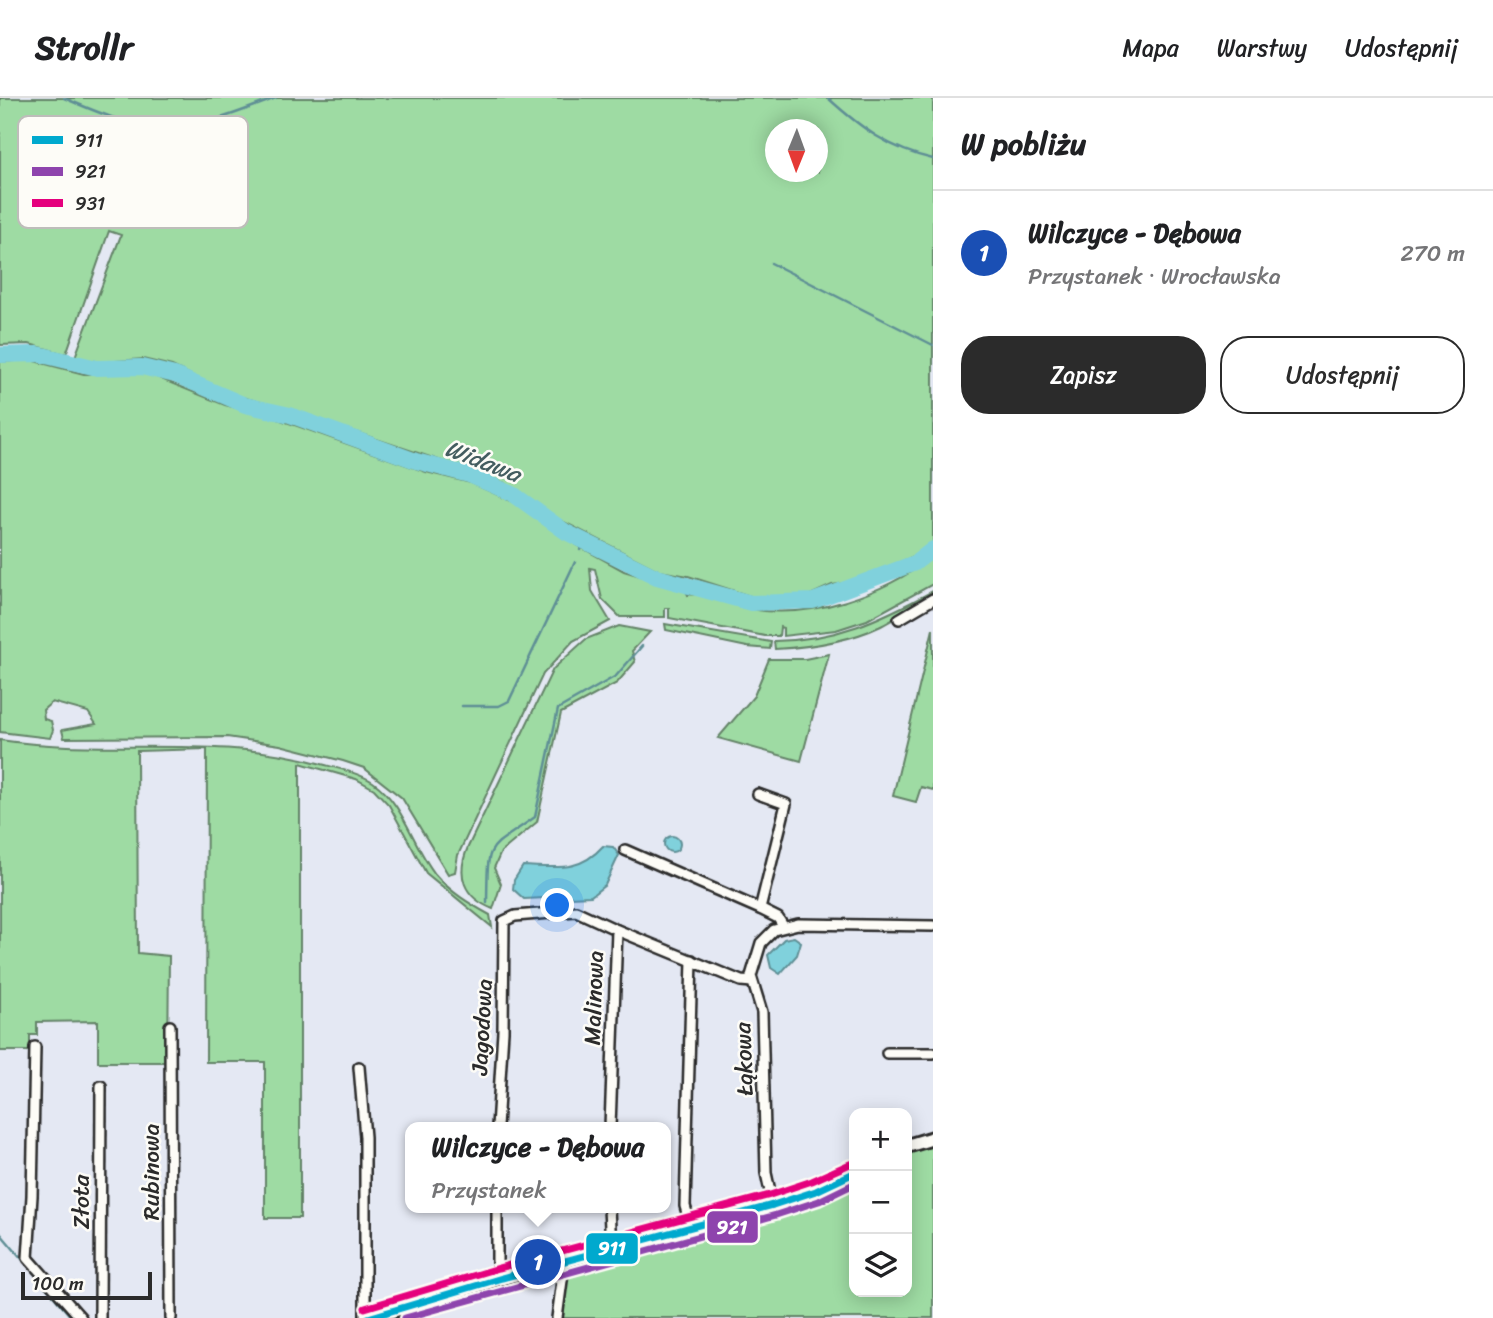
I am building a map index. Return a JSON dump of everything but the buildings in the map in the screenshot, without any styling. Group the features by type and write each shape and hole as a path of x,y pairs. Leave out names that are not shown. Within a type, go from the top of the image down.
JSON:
{"street":[{"path":"899,619 933,599"},
{"path":"758,794 786,804 760,909"},
{"path":"625,850 760,909 778,918 783,926 933,926"},
{"name":"Jagodowa","path":"497,1122 503,1031 504,921 515,916 576,911 617,930"},
{"name":"Łąkowa","path":"773,1205 766,1173 762,1012 752,982 752,965 761,943 769,934 783,926"},
{"name":"Malinowa","path":"610,1122 617,930 741,981 752,982"},
{"path":"691,1227 685,1206 692,960"},
{"name":"Rubinowa","path":"170,1026 171,1318"},
{"path":"35,1047 28,1258 80,1318"},
{"path":"887,1053 933,1053"},
{"path":"359,1067 365,1137 367,1318 559,1262 773,1205 817,1191 849,1175"},
{"name":"Złota","path":"100,1318 101,1086"},
{"path":"912,1144 933,1138"},
{"path":"497,1213 497,1267 502,1278"},
{"path":"608,1213 611,1248"},
{"path":"557,1318 563,1273 559,1262"}],"green space":[{"path":"0,98 933,98 933,542 918,554 858,581 832,585 810,595 763,600 688,576 660,571 560,520 505,483 284,408 234,395 172,366 143,359 101,362 75,357 121,235 109,231 66,354 29,344 0,345"},
{"path":"30,360 84,374 149,374 225,405 275,418 426,472 471,483 518,504 573,543 624,571 686,590 688,595 703,595 750,609 798,611 846,601 869,593 933,557 933,584 867,620 836,630 783,636 783,628 780,627 779,636 765,636 669,618 669,608 665,608 665,617 620,617 602,599 595,569 590,568 592,591 610,621 573,641 543,674 458,855 455,872 448,874 402,798 364,768 343,761 280,745 227,737 64,738 62,730 96,724 88,712 52,702 43,710 44,719 51,721 53,730 50,738 0,732 0,362"},
{"path":"933,591 933,596 868,632 829,643 775,649 774,641 797,640 838,632 876,619"},
{"path":"665,624 771,642 770,649 747,647 666,630"},
{"path":"619,626 650,632 632,651 635,662 617,683 561,713 537,822 501,852 494,868 501,884 493,909 475,898 465,884 463,867 468,847 553,669 586,639"},
{"path":"933,629 933,790 921,787 916,802 893,796"},
{"path":"829,654 801,761 718,738 754,696 769,659 805,659"},
{"path":"0,740 80,746 239,749 279,754 353,773 373,782 393,801 435,874 461,897 490,915 492,927 426,873 389,805 374,789 356,779 300,763 300,1218 265,1218 265,1062 206,1062 207,749 137,751 138,953 169,956 168,1062 98,1062 98,1021 37,1022 37,1035 30,1035 30,1051 0,1051"},
{"path":"933,1146 933,1318 561,1318 566,1272 815,1197 849,1180 849,1297 912,1297 912,1152"}],"water":[{"path":"669,836 675,836 680,844 678,850 669,852 664,847 664,841"},
{"path":"603,846 613,847 619,855 605,885 591,896 524,899 513,889 514,880 523,866 556,867 576,864 594,855"},
{"path":"794,937 801,942 797,955 780,974 771,968 768,955 784,939"}],"waterway":[{"path":"64,98 108,116"},
{"path":"225,116 276,98"},
{"path":"828,98 876,136 917,155 933,159"},
{"path":"771,263 933,345"},
{"name":"Widawa","path":"0,355 38,354 97,368 142,367 175,375 245,405 290,415 416,461 469,475 513,494 566,532 657,577 751,603 813,601 915,563 933,549"},
{"path":"580,550 585,541"},
{"path":"462,706 499,706 509,701 575,562"},
{"name":"Widawa","path":"687,593 693,585"},
{"path":"487,903 489,857 493,849 535,817 558,709 616,676 642,646"},
{"path":"0,1233 72,1318"}],"transit line":[{"name":"931","path":"365,1308 499,1268 770,1195 849,1164"},
{"name":"911","path":"368,1318 502,1278 773,1205 816,1191 849,1175"},
{"name":"921","path":"405,1318 776,1215 819,1201 849,1186"}],"place":[{"name":"Wilczyce - Dębowa","path":"538,1262"}]}
